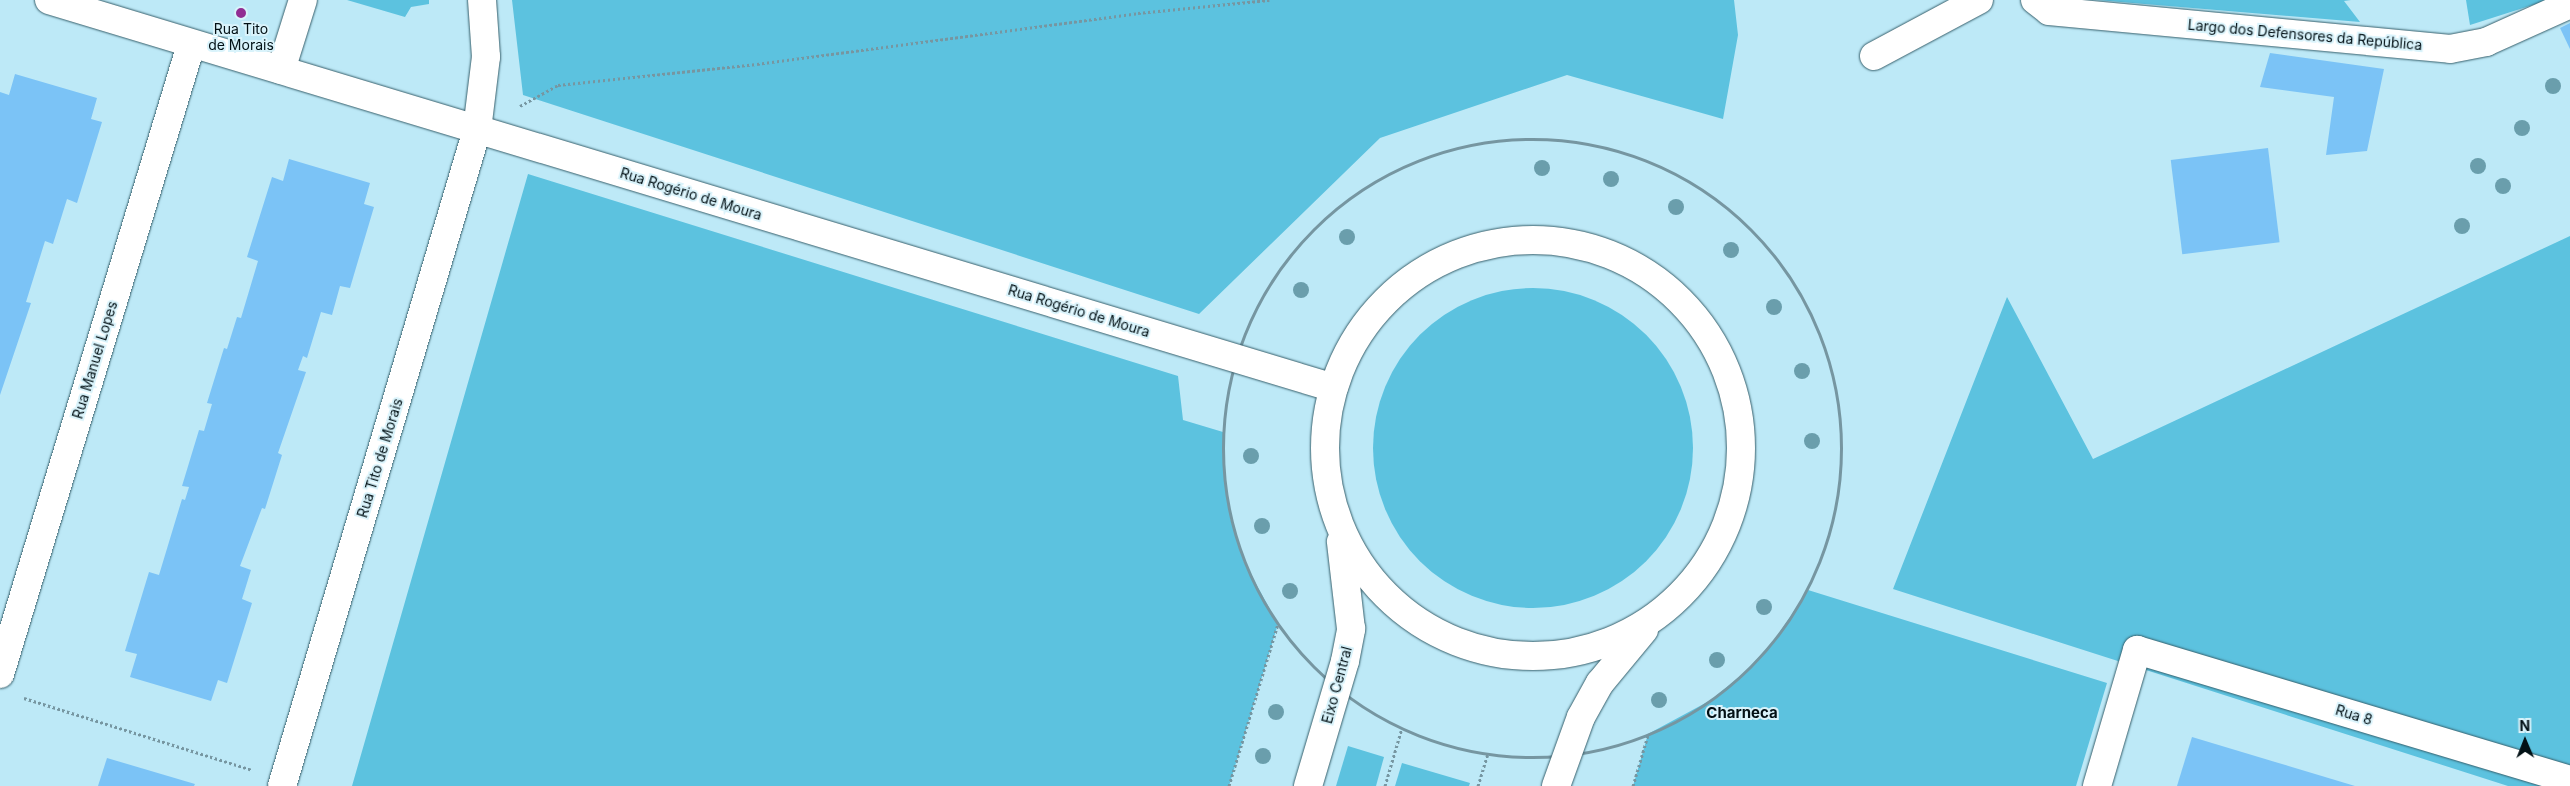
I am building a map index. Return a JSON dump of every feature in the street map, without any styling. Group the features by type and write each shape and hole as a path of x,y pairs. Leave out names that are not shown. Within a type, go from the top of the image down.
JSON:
{"street":[{"name":"Rua Rogério de Moura","path":"48,0 95,7 191,45 281,70 1334,388"},
{"path":"281,70 304,0"},
{"name":"Rua Tito de Morais","path":"283,783 477,130 486,57 482,0"},
{"path":"1874,56 1979,0"},
{"name":"Largo dos Defensores da República","path":"2035,0 2049,11 2450,49 2486,42 2570,4"},
{"name":"Rua Manuel Lopes","path":"0,674 191,45"},
{"path":"1556,786 1566,755 1600,683 1660,613 1682,594 1717,546 1738,490 1741,431 1734,392 1715,346 1679,300 1656,280 1604,253 1575,244 1516,241 1458,254 1431,267 1384,303 1364,326 1349,351 1334,388 1324,436 1325,466 1338,524 1367,575 1387,597 1429,628 1462,644 1521,656 1580,651 1608,642 1660,613"},
{"name":"Eixo Central","path":"1308,786 1338,688 1351,629 1349,591 1338,524"},
{"name":"Rua 8","path":"2097,786 2138,650 2570,780"}],"path":[{"path":"477,130 558,84 757,64 1138,13 1268,0"},
{"path":"1537,140 1578,143 1619,152 1656,165 1723,205 1756,235 1784,269 1807,306 1825,347 1837,390 1842,434 1838,497 1833,524 1815,574 1774,641 1744,673 1711,700 1648,734 1624,743 1566,755 1488,753 1451,746 1402,728 1338,688 1313,666 1278,624 1244,562 1231,521 1224,477 1225,411 1236,359 1256,309 1282,267 1313,231 1347,201 1385,177 1427,158 1488,142 1537,140"},
{"path":"1229,786 1278,624"},
{"path":"18,696 283,783"},
{"path":"1385,786 1402,728"},
{"path":"1633,786 1648,734"},
{"path":"1478,786 1488,753"}],"shaded area":[{"path":"347,0 429,0 429,4 411,7 405,17"},
{"path":"512,0 1734,0 1738,35 1723,119 1567,75 1380,138 1199,314 523,95"},
{"path":"2097,0 2351,0 2344,1 2360,22"},
{"path":"2466,0 2548,0 2470,25"},
{"path":"528,174 1178,376 1183,420 1223,432 1224,477 1231,521 1244,562 1278,624 1229,786 352,786"},
{"path":"2570,236 2570,786 2508,786 1893,589 2007,297 2093,459"},
{"path":"1517,288 1549,288 1580,295 1609,307 1635,324 1657,346 1674,372 1686,401 1693,432 1693,464 1686,495 1674,524 1657,550 1635,572 1609,589 1580,601 1549,608 1517,608 1486,601 1457,589 1431,572 1409,550 1392,524 1380,495 1373,464 1373,432 1380,401 1392,372 1409,346 1431,324 1457,307 1486,295"},
{"path":"1808,590 2107,683 2076,786 1633,786 1648,734 1711,700 1744,673 1774,641"},
{"path":"1348,746 1384,757 1376,786 1336,786"},
{"path":"1402,763 1470,783 1469,786 1395,786"}],"building":[{"path":"2570,23 2570,49 2560,28"},
{"path":"2270,53 2384,69 2367,151 2326,155 2334,97 2260,87"},
{"path":"15,74 97,98 91,119 102,122 77,203 67,199 53,244 45,241 26,302 31,303 0,395 0,92 9,95"},
{"path":"2268,148 2280,242 2182,254 2171,160"},
{"path":"289,159 370,183 364,204 374,207 350,288 340,286 332,315 321,312 307,358 303,356 298,370 306,372 278,453 282,455 265,509 262,508 240,566 251,570 242,599 252,603 227,683 218,680 211,701 130,677 137,654 125,651 149,572 159,575 182,499 185,500 189,487 182,486 199,430 204,431 212,404 207,403 224,348 227,349 237,317 241,318 258,261 247,257 272,177 283,181"},
{"path":"2192,737 2355,786 2177,786"},
{"path":"107,758 195,784 194,786 98,786"}],"place":[{"name":"Rua Tito de Morais","path":"241,13"}],"district":[{"name":"Charneca","path":"1742,713"}]}
